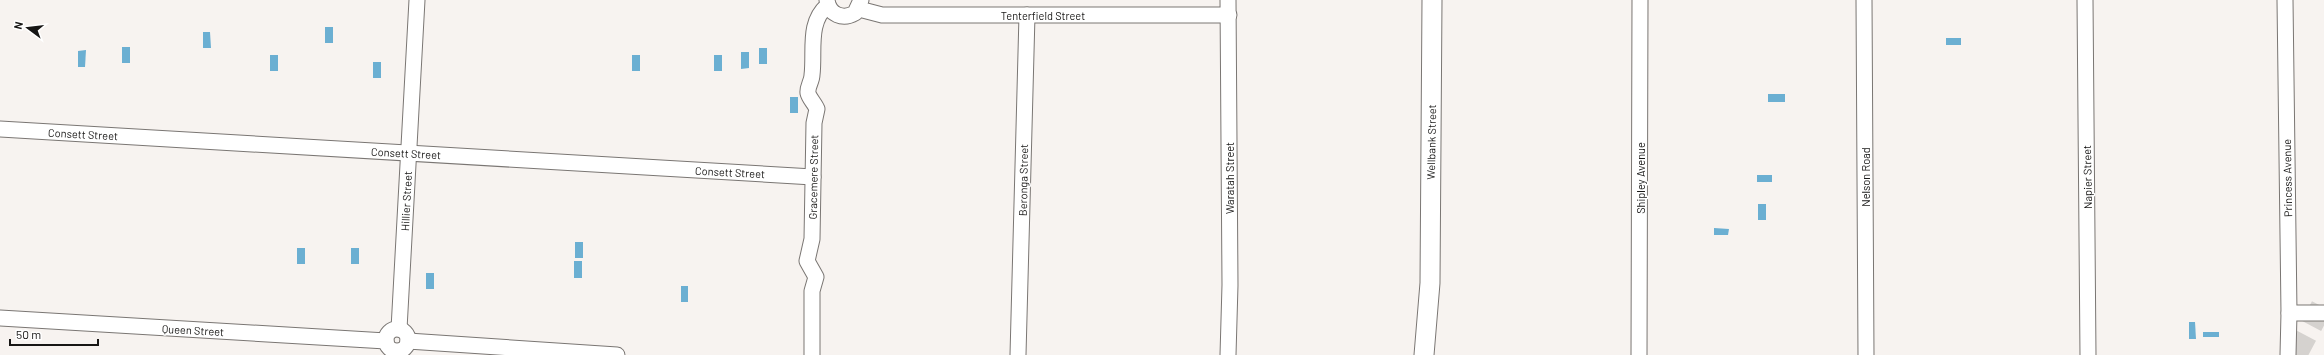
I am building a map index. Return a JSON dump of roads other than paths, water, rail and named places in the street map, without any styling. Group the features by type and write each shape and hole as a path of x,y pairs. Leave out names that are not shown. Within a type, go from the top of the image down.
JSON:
{"main road":[{"name":"Wellbank Street","path":"1426,355 1430,283 1432,0"}],"street":[{"name":"Hillier Street","path":"398,329 418,0"},
{"name":"Waratah Street","path":"1228,0 1230,285 1228,355"},
{"name":"Shipley Avenue","path":"1639,355 1640,0"},
{"name":"Nelson Road","path":"1864,0 1866,355"},
{"name":"Napier Street","path":"2086,0 2088,355"},
{"name":"Princess Avenue","path":"2285,0 2289,313 2288,355"},
{"path":"828,2 834,14 845,17 855,13 860,4"},
{"name":"Gracemere Street","path":"812,355 812,291 816,277 807,260 812,239 814,123 817,109 808,94 808,89 812,76 815,23 820,11 828,2"},
{"name":"Tenterfield Street","path":"860,4 882,15 1229,15"},
{"name":"Beronga Street","path":"1020,352 1027,15"},
{"name":"Consett Street","path":"0,129 813,177"},
{"path":"2289,313 2324,312"},
{"name":"Queen Street","path":"0,318 386,341"},
{"path":"398,329 407,335 408,341 405,348 399,351 389,348 386,341 390,332 398,329"},
{"path":"408,341 617,355"}],"water":[{"path":"325,27 333,27 333,43 325,43"},
{"path":"203,32 210,32 211,48 203,48"},
{"path":"1946,38 1961,38 1961,45 1946,45"},
{"path":"122,47 130,47 130,63 122,63"},
{"path":"759,48 767,48 767,64 759,64"},
{"path":"86,50 85,67 78,67 78,51"},
{"path":"741,52 749,52 749,68 741,69"},
{"path":"270,55 278,55 278,71 270,71"},
{"path":"632,55 640,55 640,71 632,71"},
{"path":"714,55 722,55 722,71 714,71"},
{"path":"373,62 381,62 381,78 373,78"},
{"path":"1768,94 1785,94 1785,102 1768,102"},
{"path":"790,97 798,97 798,113 790,113"},
{"path":"1757,175 1772,175 1772,182 1757,182"},
{"path":"1758,204 1766,204 1766,220 1758,220"},
{"path":"1714,228 1729,229 1728,235 1714,235"},
{"path":"575,242 583,242 583,258 575,258"},
{"path":"297,248 305,248 305,264 297,264"},
{"path":"351,248 359,248 359,264 351,264"},
{"path":"574,261 582,261 582,278 574,278"},
{"path":"426,273 434,273 434,289 426,289"},
{"path":"681,286 688,286 688,302 681,302"},
{"path":"2189,322 2195,322 2196,339 2189,339"},
{"path":"2203,332 2219,332 2219,337 2203,337"}],"tunnel":[{"path":"2296,355 2324,302"}]}
